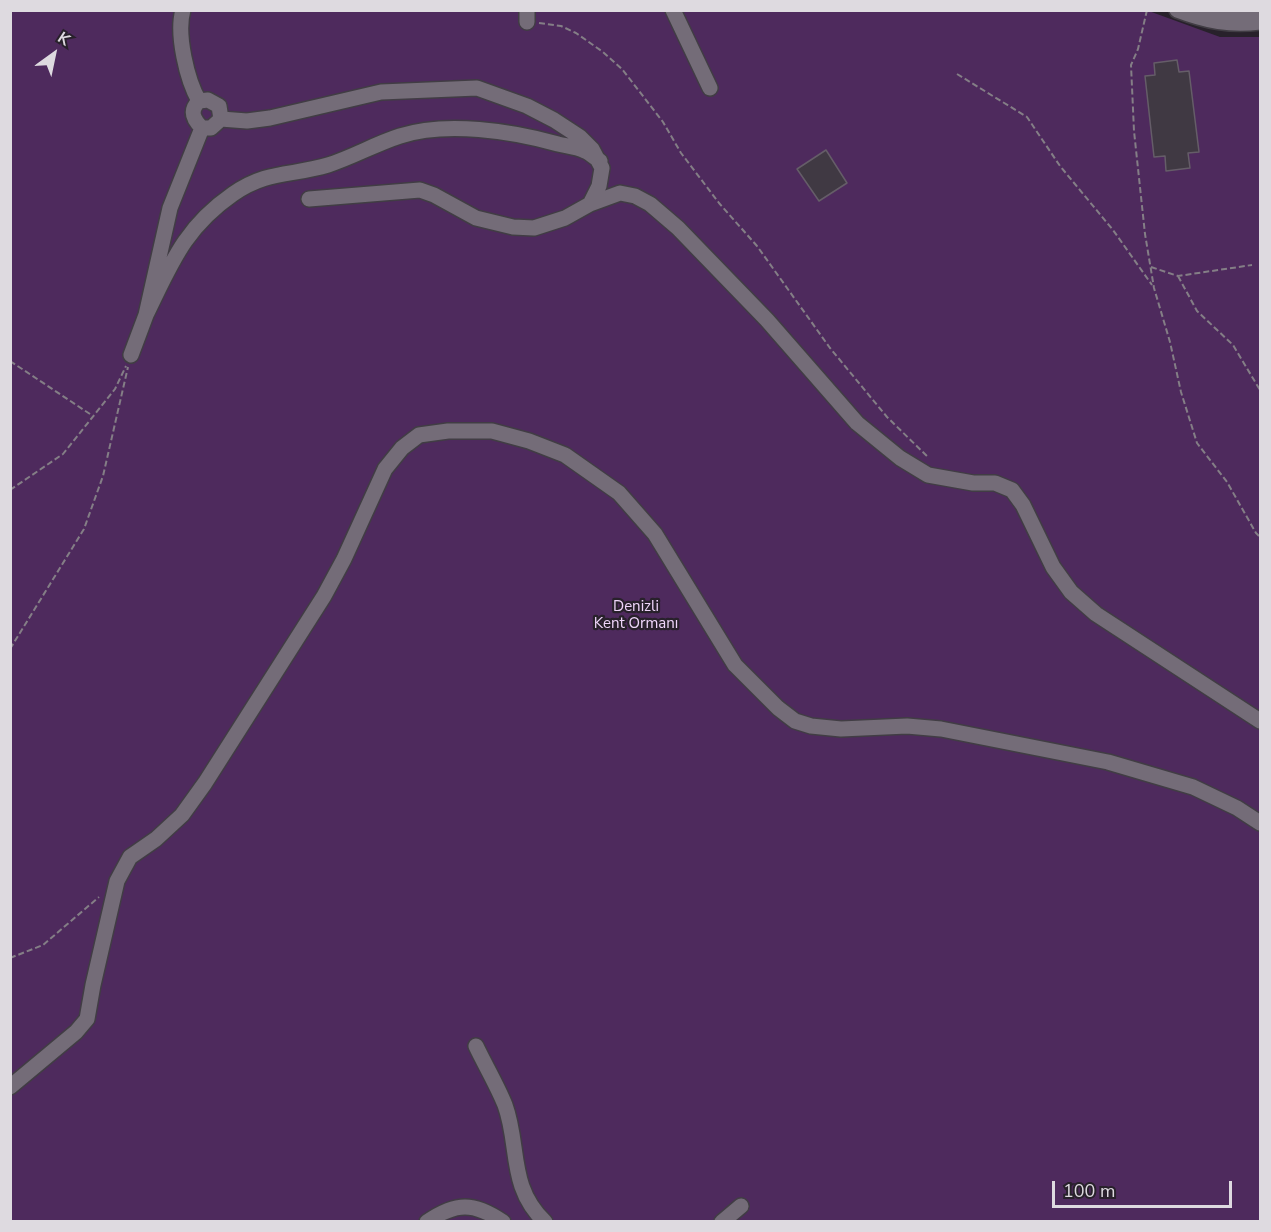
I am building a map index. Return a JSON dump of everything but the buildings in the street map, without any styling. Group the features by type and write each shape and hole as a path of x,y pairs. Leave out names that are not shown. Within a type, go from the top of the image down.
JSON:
{"street":[{"path":"183,10 181,30 188,76 199,101"},
{"path":"673,10 710,88"},
{"path":"1178,10 1218,23 1260,22"},
{"path":"1213,10 1220,13 1254,10"},
{"path":"221,119 219,106 208,100 199,101 194,106 192,112 194,120 202,128 211,128 221,119 247,121 270,118 381,92 477,88 527,106 554,120 580,137 592,149 602,168 599,186 590,204"},
{"path":"146,315 170,208 202,128"},
{"path":"131,355 146,315 179,248 193,229 234,194 256,181 278,174 327,165 401,135 430,130 494,132 537,138 584,151 600,161"},
{"path":"309,199 420,190 476,218 502,226 524,228 534,228 565,218 590,204 620,193 635,196 650,204 678,228 767,320 857,423 900,458 928,475 973,483 995,483 1012,490 1023,505 1053,567 1071,592 1096,614 1260,721"},
{"path":"10,1087 76,1032 87,1019 117,881 130,857 156,839 182,815 205,783 324,596 344,559 385,469 402,448 419,435 448,431 492,431 529,441 565,455 592,472 619,493 655,534 735,665 778,708 795,720 810,726 841,729 907,726 941,729 1107,762 1193,787 1237,808 1260,823"},
{"path":"476,1046 505,1105 518,1178 526,1197 545,1221"},
{"path":"427,1221 442,1212 463,1206 485,1210 503,1221"},
{"path":"722,1221 741,1206"}],"path":[{"path":"1148,10 1138,49 1131,64 1134,131 1145,234 1154,288 1170,342 1180,392 1197,443 1227,482 1260,537"},
{"path":"527,16 576,33 622,69 663,123 681,153 719,203 757,246 830,348 887,417 947,478"},
{"path":"957,74 1027,117 1059,166 1113,230 1154,288"},
{"path":"1151,267 1178,276 1252,265"},
{"path":"1178,276 1197,312 1233,345 1260,390"},
{"path":"10,490 63,454 115,389 131,355"},
{"path":"10,649 84,529 103,476 131,355"},
{"path":"10,361 94,417"},
{"path":"10,958 43,945 101,896"}],"green space":[{"name":"Denizli Kent Ormanı","path":"1146,10 1220,37 1260,37 1260,1221 11,1221 10,11"}]}
